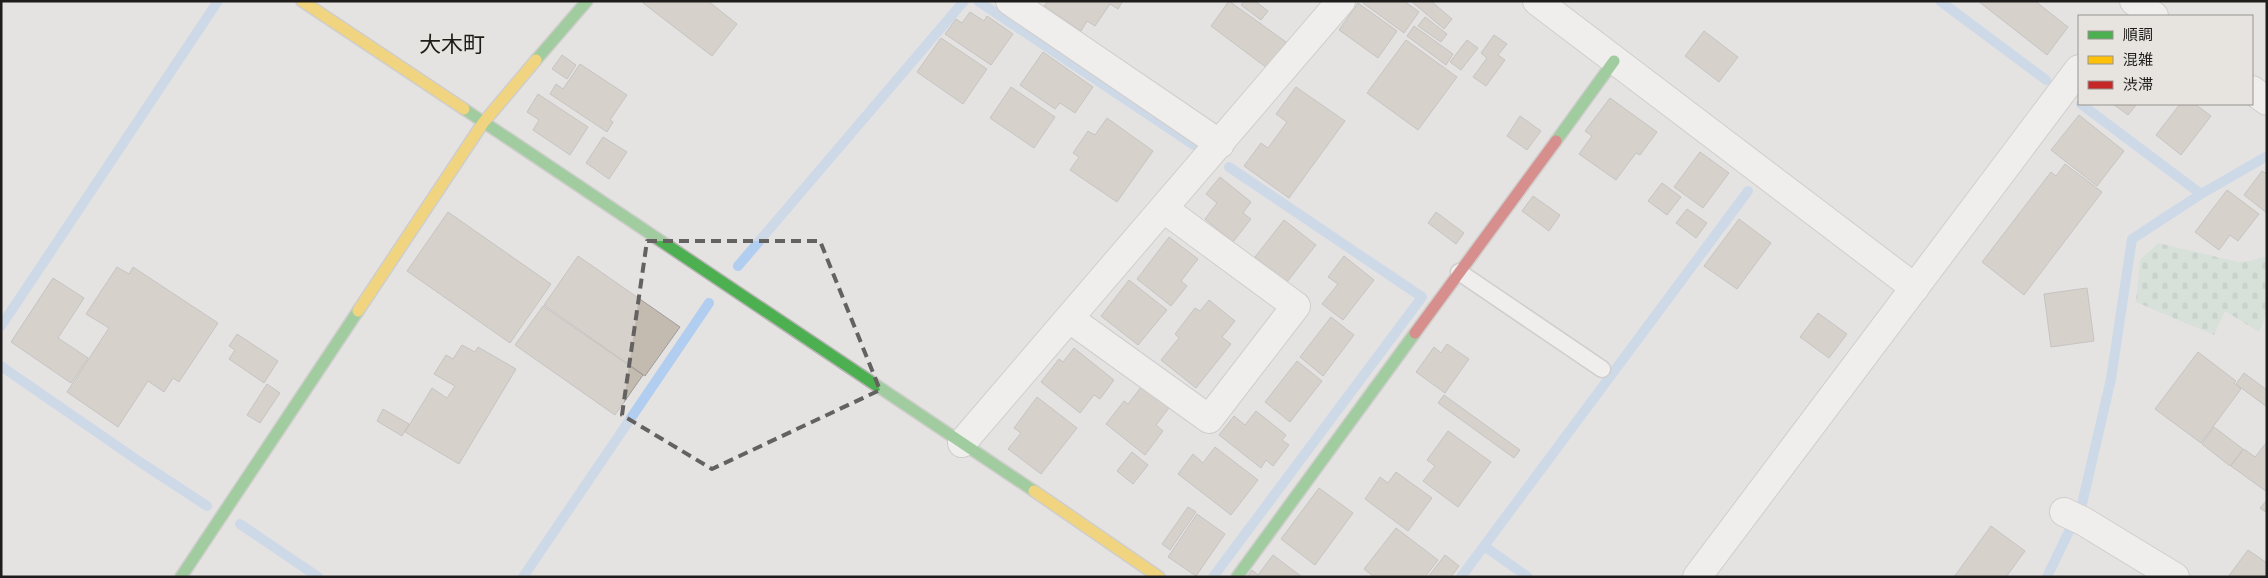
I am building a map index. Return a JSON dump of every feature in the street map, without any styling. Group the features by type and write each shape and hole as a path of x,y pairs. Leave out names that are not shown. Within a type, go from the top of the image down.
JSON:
{"street":[{"path":"302,1 1159,577"},
{"path":"181,577 483,123 588,1"},
{"path":"1010,1 1220,144"},
{"path":"962,443 1342,1"},
{"path":"1537,1 1914,288"},
{"path":"2120,15 2132,1 2153,15"},
{"path":"1237,577 1614,61"},
{"path":"1697,577 2078,70"},
{"path":"2253,91 2267,101"},
{"path":"1070,319 1209,419 1296,306 1164,209"},
{"path":"2074,517 2175,577"}],"lane":[{"path":"1459,272 1602,369"}],"highlighted area":[{"path":"647,241 820,241 880,390 712,469 622,415"}],"green space":[{"path":"2158,243 2238,262 2267,256 2267,313 2259,332 2225,311 2214,335 2136,302 2140,260"}],"building":[{"path":"644,1 708,1 737,24 712,56 643,3"},
{"path":"1048,1 1123,1 1118,9 1110,4 1095,26 1087,21 1081,31 1044,6"},
{"path":"1229,1 1286,42 1267,68 1211,26"},
{"path":"1244,1 1255,1 1268,11 1261,20 1241,5"},
{"path":"1364,1 1404,1 1419,12 1404,33 1363,3"},
{"path":"1411,1 1431,1 1452,19 1444,29"},
{"path":"1978,1 2035,1 2068,27 2047,55"},
{"path":"1358,3 1397,31 1378,58 1339,30"},
{"path":"970,12 984,21 987,16 1013,34 991,65 945,34 956,19 962,23"},
{"path":"1425,17 1447,34 1441,42 1418,26"},
{"path":"1414,26 1453,54 1446,65 1407,36"},
{"path":"1704,31 1738,57 1719,82 1685,56"},
{"path":"1494,35 1507,44 1498,55 1505,60 1486,86 1473,77 1487,58 1481,53"},
{"path":"941,38 987,69 963,104 917,72"},
{"path":"1406,40 1457,77 1418,130 1367,93"},
{"path":"1467,40 1478,48 1461,70 1450,62"},
{"path":"1043,52 1093,87 1075,113 1060,103 1055,109 1020,85"},
{"path":"562,55 576,65 567,79 552,69"},
{"path":"580,64 627,95 610,120 613,122 607,132 550,94 556,84 563,89"},
{"path":"1011,87 1055,117 1034,148 990,118"},
{"path":"1296,87 1345,121 1289,198 1244,166 1261,143 1268,148 1287,122 1276,114"},
{"path":"538,94 588,127 570,155 533,130 539,120 527,112"},
{"path":"1610,98 1657,132 1640,155 1636,153 1616,180 1579,154 1592,136 1585,131"},
{"path":"2114,105 2136,105 2128,115"},
{"path":"2179,105 2196,105 2211,116 2181,155 2156,135"},
{"path":"2079,115 2124,151 2097,186 2051,150"},
{"path":"1520,116 1541,131 1527,150 1507,136"},
{"path":"1107,118 1153,151 1117,202 1070,170 1079,157 1073,153 1088,131 1095,135"},
{"path":"603,137 627,152 609,179 586,163"},
{"path":"1700,152 1729,173 1703,208 1674,187"},
{"path":"2065,164 2102,192 2024,295 1982,262 2051,172 2056,176"},
{"path":"2262,171 2267,174 2267,213 2244,195"},
{"path":"1220,177 1251,202 1243,213 1251,219 1233,242 1205,219 1217,203 1206,194"},
{"path":"1662,183 1681,197 1667,215 1648,201"},
{"path":"2227,190 2259,214 2238,241 2230,235 2219,250 2195,232"},
{"path":"1533,196 1560,215 1549,231 1522,211"},
{"path":"1687,209 1707,223 1696,238 1676,223"},
{"path":"448,212 551,284 510,343 407,271"},
{"path":"1436,212 1464,233 1456,244 1428,223"},
{"path":"1739,219 1771,243 1737,289 1704,266"},
{"path":"1284,220 1316,245 1287,282 1255,257"},
{"path":"1169,237 1198,259 1181,281 1187,286 1171,306 1137,279"},
{"path":"578,256 680,327 645,376 544,305"},
{"path":"1344,256 1374,280 1343,320 1322,304 1338,284 1328,277"},
{"path":"117,267 129,274 133,267 218,323 179,382 173,378 164,392 148,381 118,427 67,392 109,328 86,314"},
{"path":"53,278 84,298 58,338 88,358 71,383 11,342"},
{"path":"1129,280 1167,310 1138,345 1101,316"},
{"path":"2087,288 2094,341 2051,347 2044,294"},
{"path":"1209,300 1235,321 1222,337 1231,344 1196,388 1161,360 1179,338 1175,334 1195,308 1200,311"},
{"path":"543,306 643,375 615,415 515,345"},
{"path":"1818,313 1847,334 1829,358 1800,337"},
{"path":"1331,317 1354,335 1323,376 1300,357"},
{"path":"237,334 278,361 264,383 229,359 235,350 229,346"},
{"path":"1447,344 1469,359 1445,393 1416,372 1434,347 1441,353"},
{"path":"462,345 475,352 478,347 516,369 459,464 405,432 432,388 447,398 455,386 434,374 446,355 453,359"},
{"path":"1074,348 1114,380 1100,399 1094,395 1080,413 1041,382 1059,359 1063,362"},
{"path":"2198,352 2236,381 2234,383 2241,389 2201,443 2155,409"},
{"path":"1297,361 1322,381 1290,422 1265,402"},
{"path":"2244,373 2267,390 2267,407 2236,384"},
{"path":"267,384 280,393 260,423 247,415"},
{"path":"1142,386 1169,408 1156,425 1163,431 1145,455 1106,424 1124,401 1128,404"},
{"path":"1444,395 1520,450 1514,458 1438,403"},
{"path":"1037,397 1077,428 1041,474 1008,449 1021,433 1014,428"},
{"path":"383,409 409,424 402,436 377,421"},
{"path":"1256,411 1286,435 1282,440 1289,445 1273,466 1266,460 1261,468 1219,435 1234,416 1245,425"},
{"path":"2214,427 2243,449 2230,466 2202,444"},
{"path":"1448,431 1491,462 1458,507 1423,481 1435,466 1427,460"},
{"path":"2267,442 2267,492 2231,466 2244,449 2255,457"},
{"path":"1215,447 1258,480 1231,515 1178,474 1193,454 1203,463"},
{"path":"1132,452 1148,465 1133,484 1117,471"},
{"path":"1396,472 1432,498 1408,531 1365,499 1380,477 1388,483"},
{"path":"1319,488 1353,513 1315,565 1281,539"},
{"path":"2267,500 2267,513 2260,508"},
{"path":"1188,507 1196,512 1170,550 1162,544"},
{"path":"1197,514 1225,534 1196,576 1168,557"},
{"path":"1991,526 2025,551 2006,577 1954,577"},
{"path":"1396,528 1438,560 1425,577 1374,577 1364,569"},
{"path":"2248,550 2267,563 2267,577 2228,577"},
{"path":"1273,555 1302,577 1247,577 1252,570 1258,575"},
{"path":"1445,555 1459,566 1451,577 1428,577"}],"waterway":[{"path":"1,326 218,1"},
{"path":"738,266 964,1"},
{"path":"978,1 1194,145"},
{"path":"1940,1 2046,80"},
{"path":"2082,105 2201,194"},
{"path":"2047,577 2082,504 2111,379 2132,239 2201,194 2267,156"},
{"path":"1213,577 1422,297 1229,167"},
{"path":"1461,577 1748,191"},
{"path":"523,577 709,303"},
{"path":"1,366 207,506"},
{"path":"240,524 318,577"},
{"path":"1484,546 1528,577"}],"traffic: fast":[{"path":"536,60 587,1"},
{"path":"1556,141 1614,61"},
{"path":"464,109 1034,491"},
{"path":"181,577 358,311"},
{"path":"1237,577 1415,333"}],"traffic: slow":[{"path":"302,1 464,109"},
{"path":"358,311 483,123 536,60"},
{"path":"1034,491 1159,577"}],"traffic: jam":[{"path":"1415,333 1556,141"}],"district":[{"name":"大木町","path":"452,44"}]}
